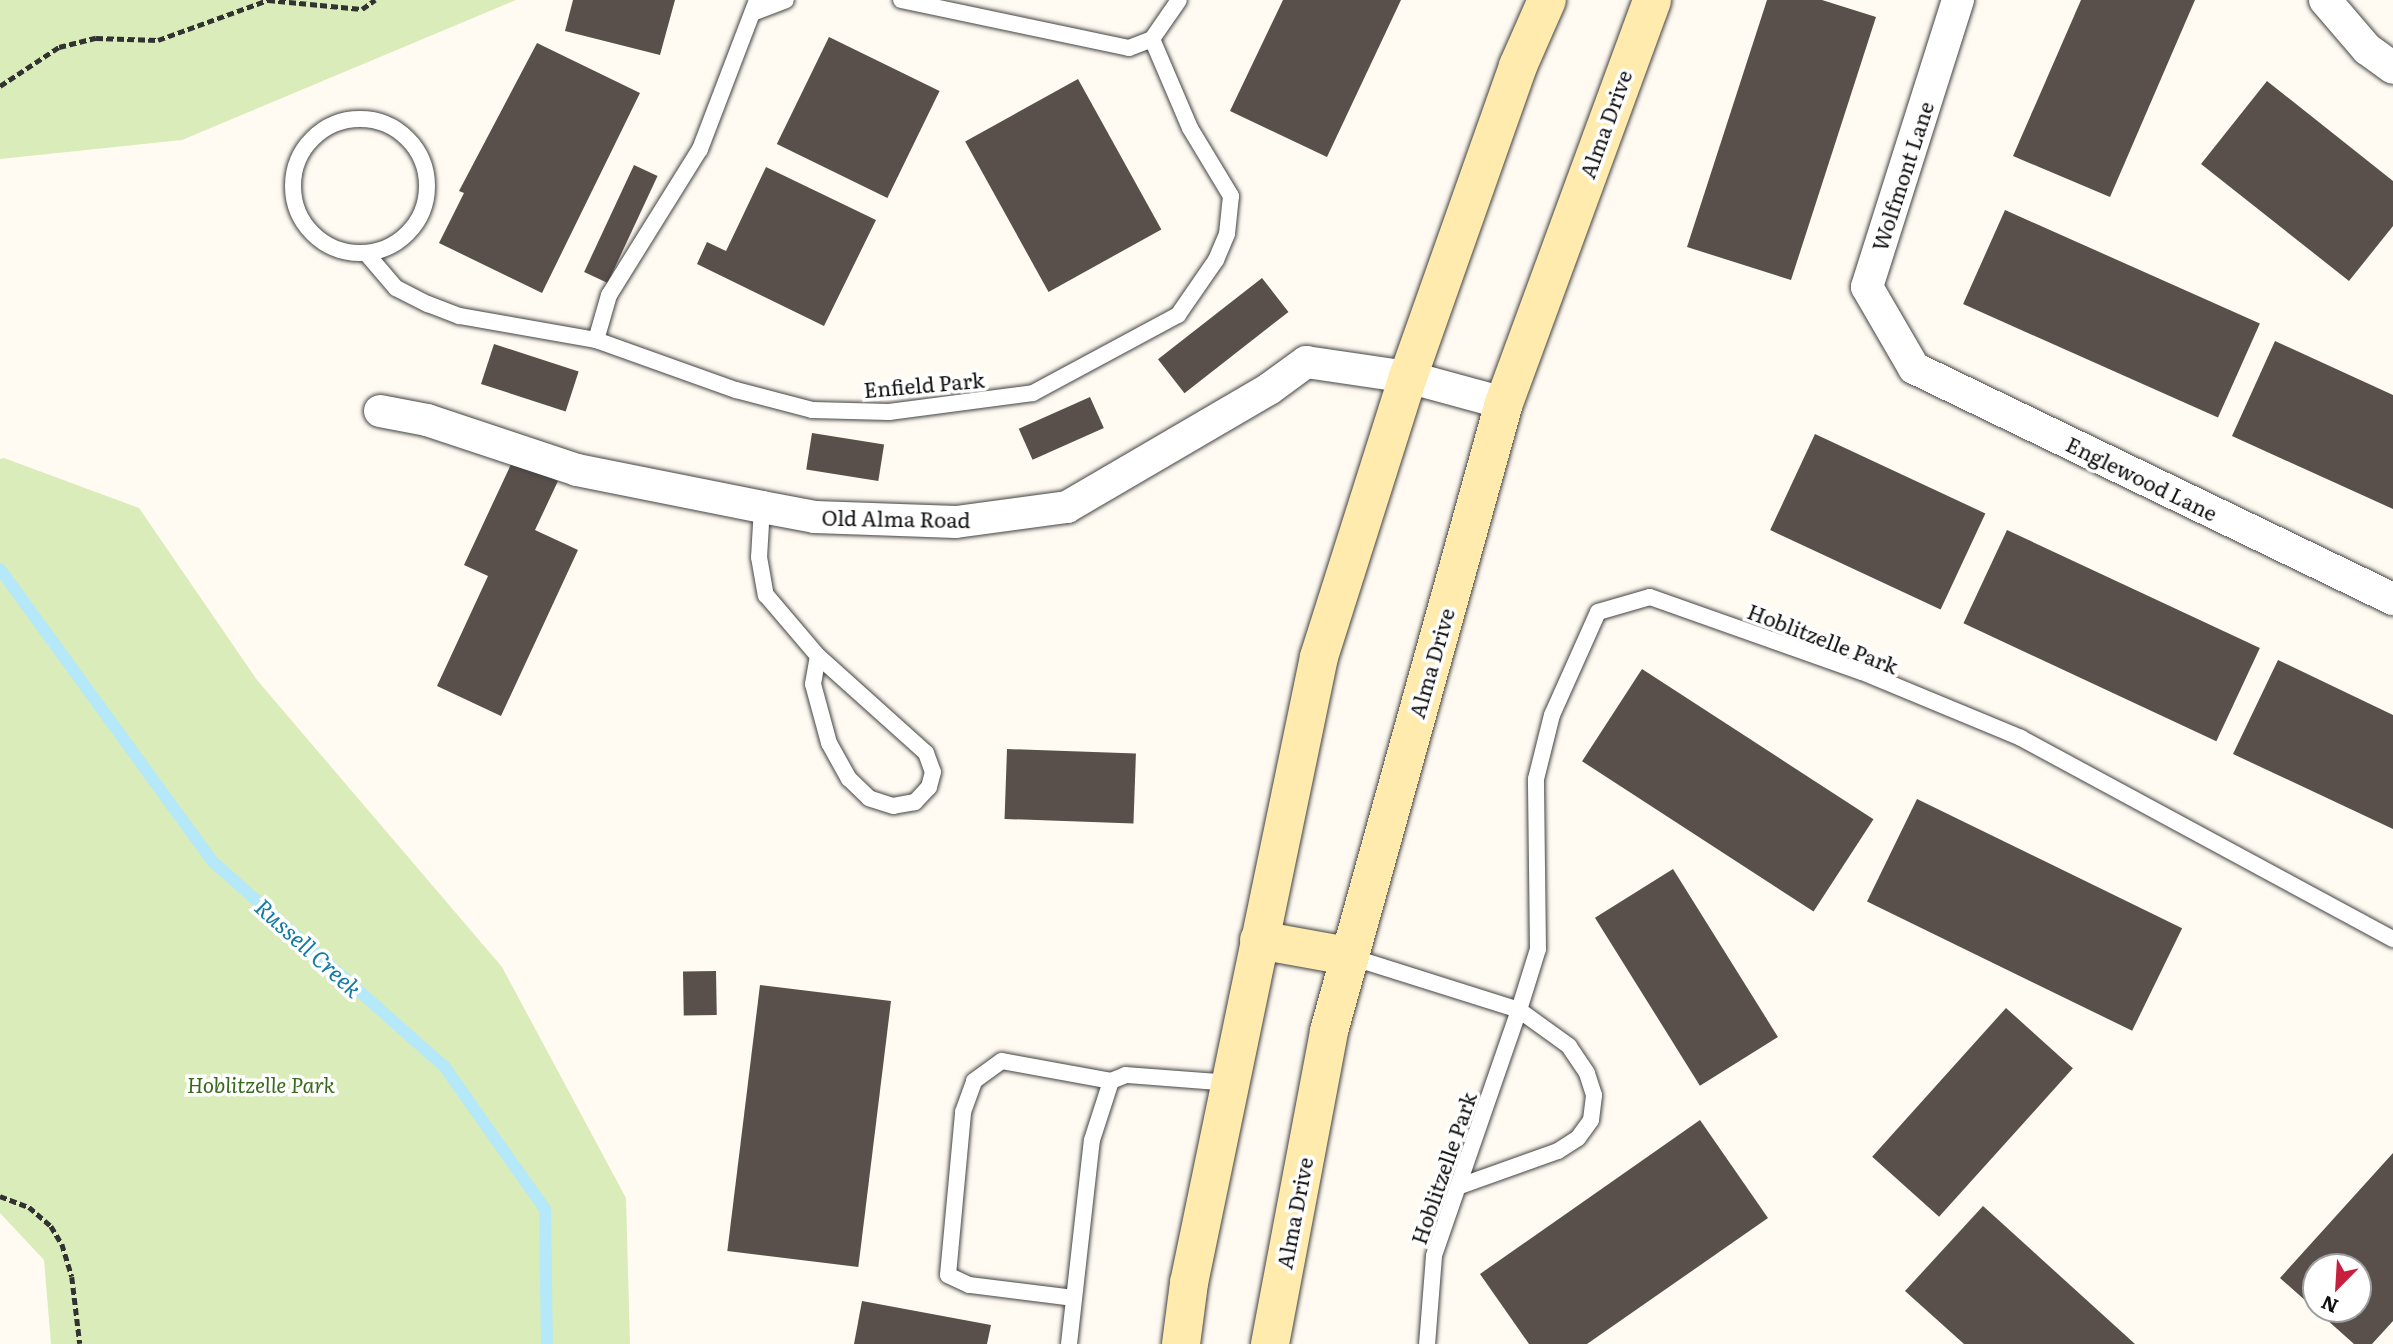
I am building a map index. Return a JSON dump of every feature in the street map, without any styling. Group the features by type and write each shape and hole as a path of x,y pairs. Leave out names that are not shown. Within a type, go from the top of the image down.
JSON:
{"main road":[{"path":"1181,1344 1230,1083 1319,657 1408,377 1518,66 1547,0"},
{"name":"Alma Drive","path":"1270,1344 1329,1031 1504,403 1652,0"},
{"path":"1259,940 1348,956"}],"street":[{"name":"Wolfmont Lane","path":"1901,347 1867,287 1958,0"},
{"path":"2325,0 2367,49 2393,68"},
{"name":"Englewood Lane","path":"1901,347 1914,368 2393,599"},
{"name":"Old Alma Road","path":"380,411 427,420 577,470 762,507 816,517 956,522 1067,507 1269,389 1307,362 1408,377 1504,403"}],"lane":[{"path":"596,341 609,295 700,149 756,6 786,0"},
{"path":"901,0 1129,48 1152,39 1179,0"},
{"name":"Enfield Park","path":"366,253 396,288 439,308 486,322 596,341 736,390 812,410 888,412 1033,393 1178,315 1222,247 1231,196 1190,128 1152,39"},
{"path":"354,119 380,122 403,134 419,155 428,180 424,206 412,230 392,246 366,253 340,251 317,239 300,218 293,193 295,166 308,143 328,127 354,119"},
{"path":"762,507 760,557 766,595 818,656 926,753 933,772 929,787 915,802 893,806 869,798 849,779 829,743 813,684 818,656"},
{"name":"Hoblitzelle Park","path":"1427,1344 1433,1256 1460,1186 1538,948 1536,779 1552,715 1598,612 1650,597 1862,673 2021,738 2393,939"},
{"path":"1348,956 1482,995 1519,1010 1569,1046 1587,1073 1594,1095 1591,1120 1578,1138 1558,1151 1460,1186"},
{"path":"1074,1298 969,1285 948,1275 963,1112 974,1081 1002,1061 1111,1082 1126,1075 1230,1083"},
{"path":"1069,1344 1092,1140 1111,1082"}],"path":[{"path":"0,86 59,47 96,38 158,40 268,0 362,9 375,0"},
{"path":"0,1196 29,1207 51,1226 62,1244 72,1277 80,1344"}],"green space":[{"path":"0,0 516,0 182,140 0,159"},
{"name":"Hoblitzelle Park","path":"4,458 139,508 257,680 502,967 626,1198 630,1344 51,1344 44,1260 0,1213 0,459"}],"building":[{"path":"573,0 675,0 660,55 565,31"},
{"path":"1283,0 1401,0 1327,157 1230,111"},
{"path":"1767,0 1822,0 1876,17 1791,280 1687,247"},
{"path":"2081,0 2195,0 2110,197 2013,156"},
{"path":"829,37 940,91 887,198 777,144"},
{"path":"537,43 640,93 542,293 439,243 464,193 459,191"},
{"path":"1078,79 1161,229 1049,292 965,142"},
{"path":"2267,81 2393,181 2393,226 2349,281 2201,164"},
{"path":"634,165 658,176 608,283 584,272"},
{"path":"766,167 876,220 824,326 697,264 707,242 726,251"},
{"path":"2005,210 2260,323 2218,418 1963,304"},
{"path":"1262,278 1288,312 1184,393 1158,359"},
{"path":"2275,341 2393,395 2393,509 2232,436"},
{"path":"494,344 579,372 566,411 481,384"},
{"path":"1090,397 1104,428 1033,460 1019,429"},
{"path":"812,433 884,444 878,481 806,470"},
{"path":"1815,434 1985,513 1941,610 1770,530"},
{"path":"513,460 558,481 535,530 578,550 501,716 437,686 488,576 464,565"},
{"path":"2007,530 2260,648 2216,741 1963,623"},
{"path":"2278,660 2393,715 2393,829 2233,754"},
{"path":"1642,669 1873,819 1814,912 1582,761"},
{"path":"1007,749 1136,754 1133,823 1005,819"},
{"path":"1917,799 2182,928 2132,1031 1867,901"},
{"path":"1673,869 1778,1037 1700,1086 1595,918"},
{"path":"716,971 717,1015 684,1016 683,972"},
{"path":"760,985 891,1001 858,1267 727,1251"},
{"path":"2006,1008 2073,1068 1939,1217 1872,1157"},
{"path":"1700,1120 1768,1218 1587,1344 1529,1344 1480,1274"},
{"path":"2393,1153 2393,1321 2372,1344 2354,1344 2330,1323 2372,1323 2372,1253 2303,1253"},
{"path":"1983,1206 2135,1344 1964,1344 1905,1291"},
{"path":"2302,1254 2302,1298 2280,1278"},
{"path":"862,1301 991,1325 987,1344 854,1344"}],"waterway":[{"name":"Russell Creek","path":"0,569 212,861 444,1066 545,1209 547,1344"}]}
